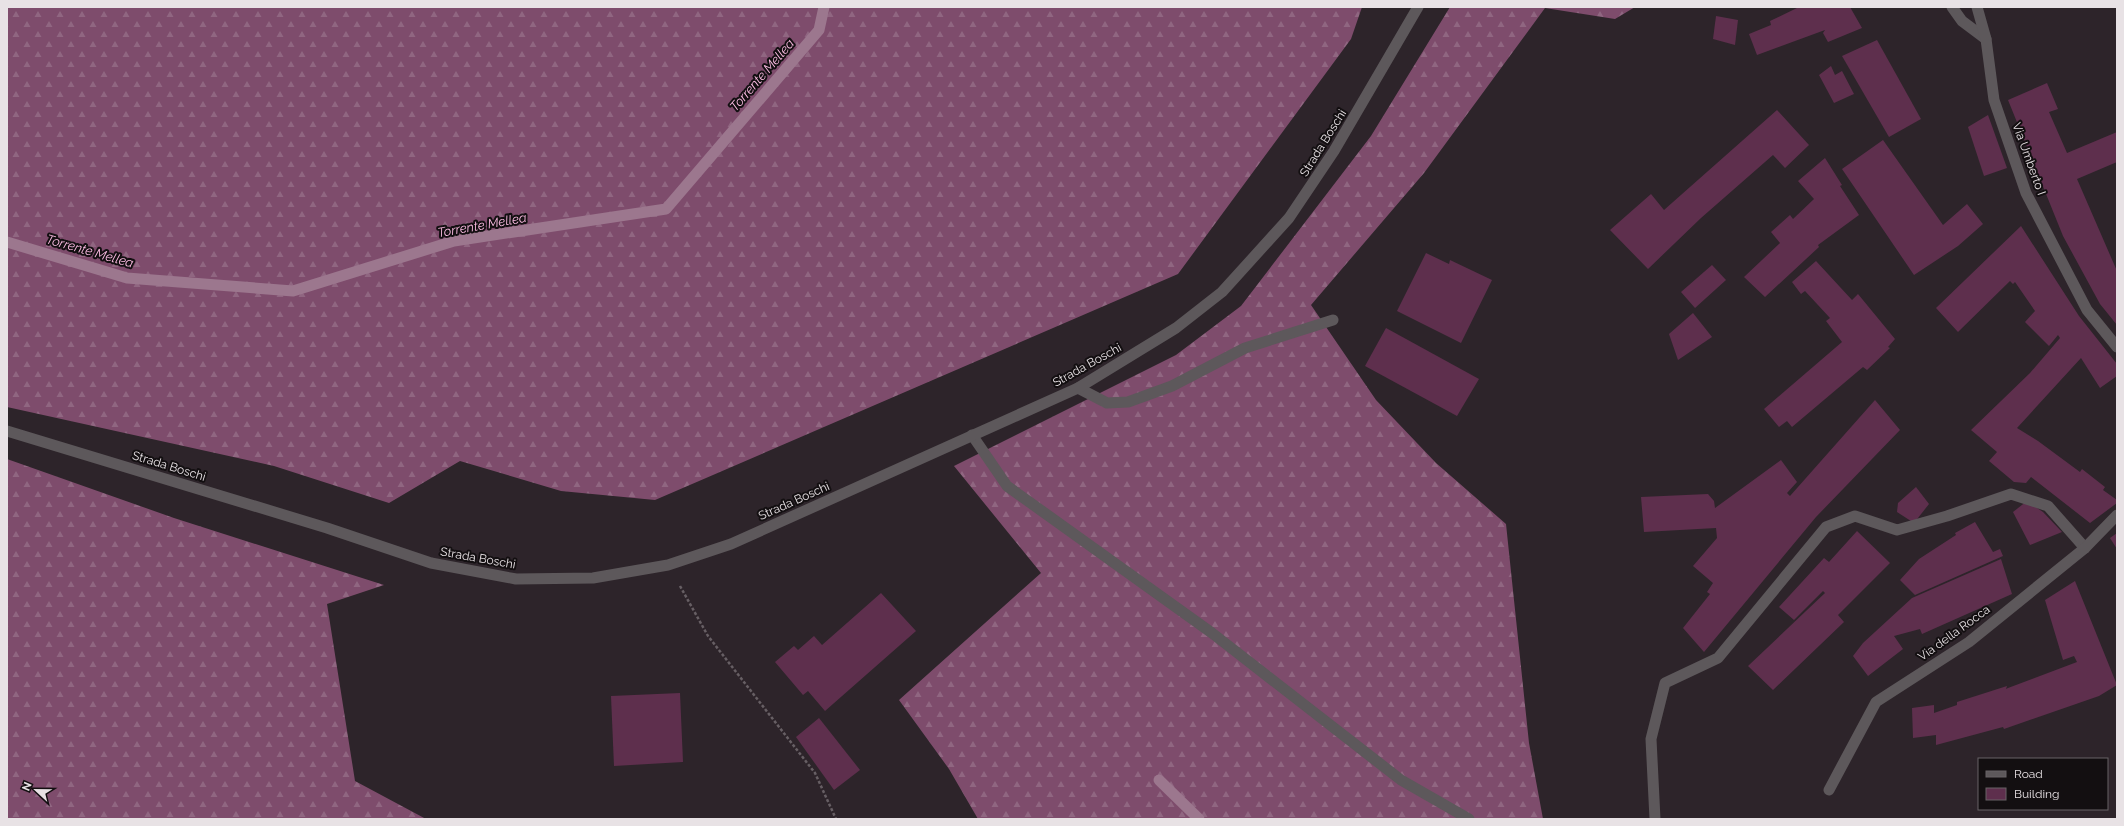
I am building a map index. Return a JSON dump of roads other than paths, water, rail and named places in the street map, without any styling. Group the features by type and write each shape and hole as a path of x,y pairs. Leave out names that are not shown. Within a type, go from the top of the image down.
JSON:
{"street":[{"name":"Strada Boschi","path":"7,431 327,528 431,563 516,579 592,578 668,565 731,544 1078,388 1176,328 1222,292 1289,218 1334,152 1418,7"},
{"path":"1952,7 1962,21 1986,40"},
{"name":"Via Umberto I","path":"1977,7 1986,40 1994,100 2026,193 2087,310 2117,347"},
{"path":"1078,388 1107,403 1128,402 1172,386 1245,348 1333,320"},
{"path":"972,435 1007,486 1212,633 1401,780 1469,819"},
{"path":"1655,819 1651,739 1665,683 1718,658 1826,527 1854,516 1897,530 1947,516 2011,494 2048,506 2085,548"},
{"name":"Via della Rocca","path":"1829,790 1876,702 1969,642 2085,548 2117,515"}],"waterway":[{"name":"Torrente Mellea","path":"7,242 127,278 293,291 454,241 666,209 819,30 824,7"},
{"path":"1159,780 1199,819"}]}
